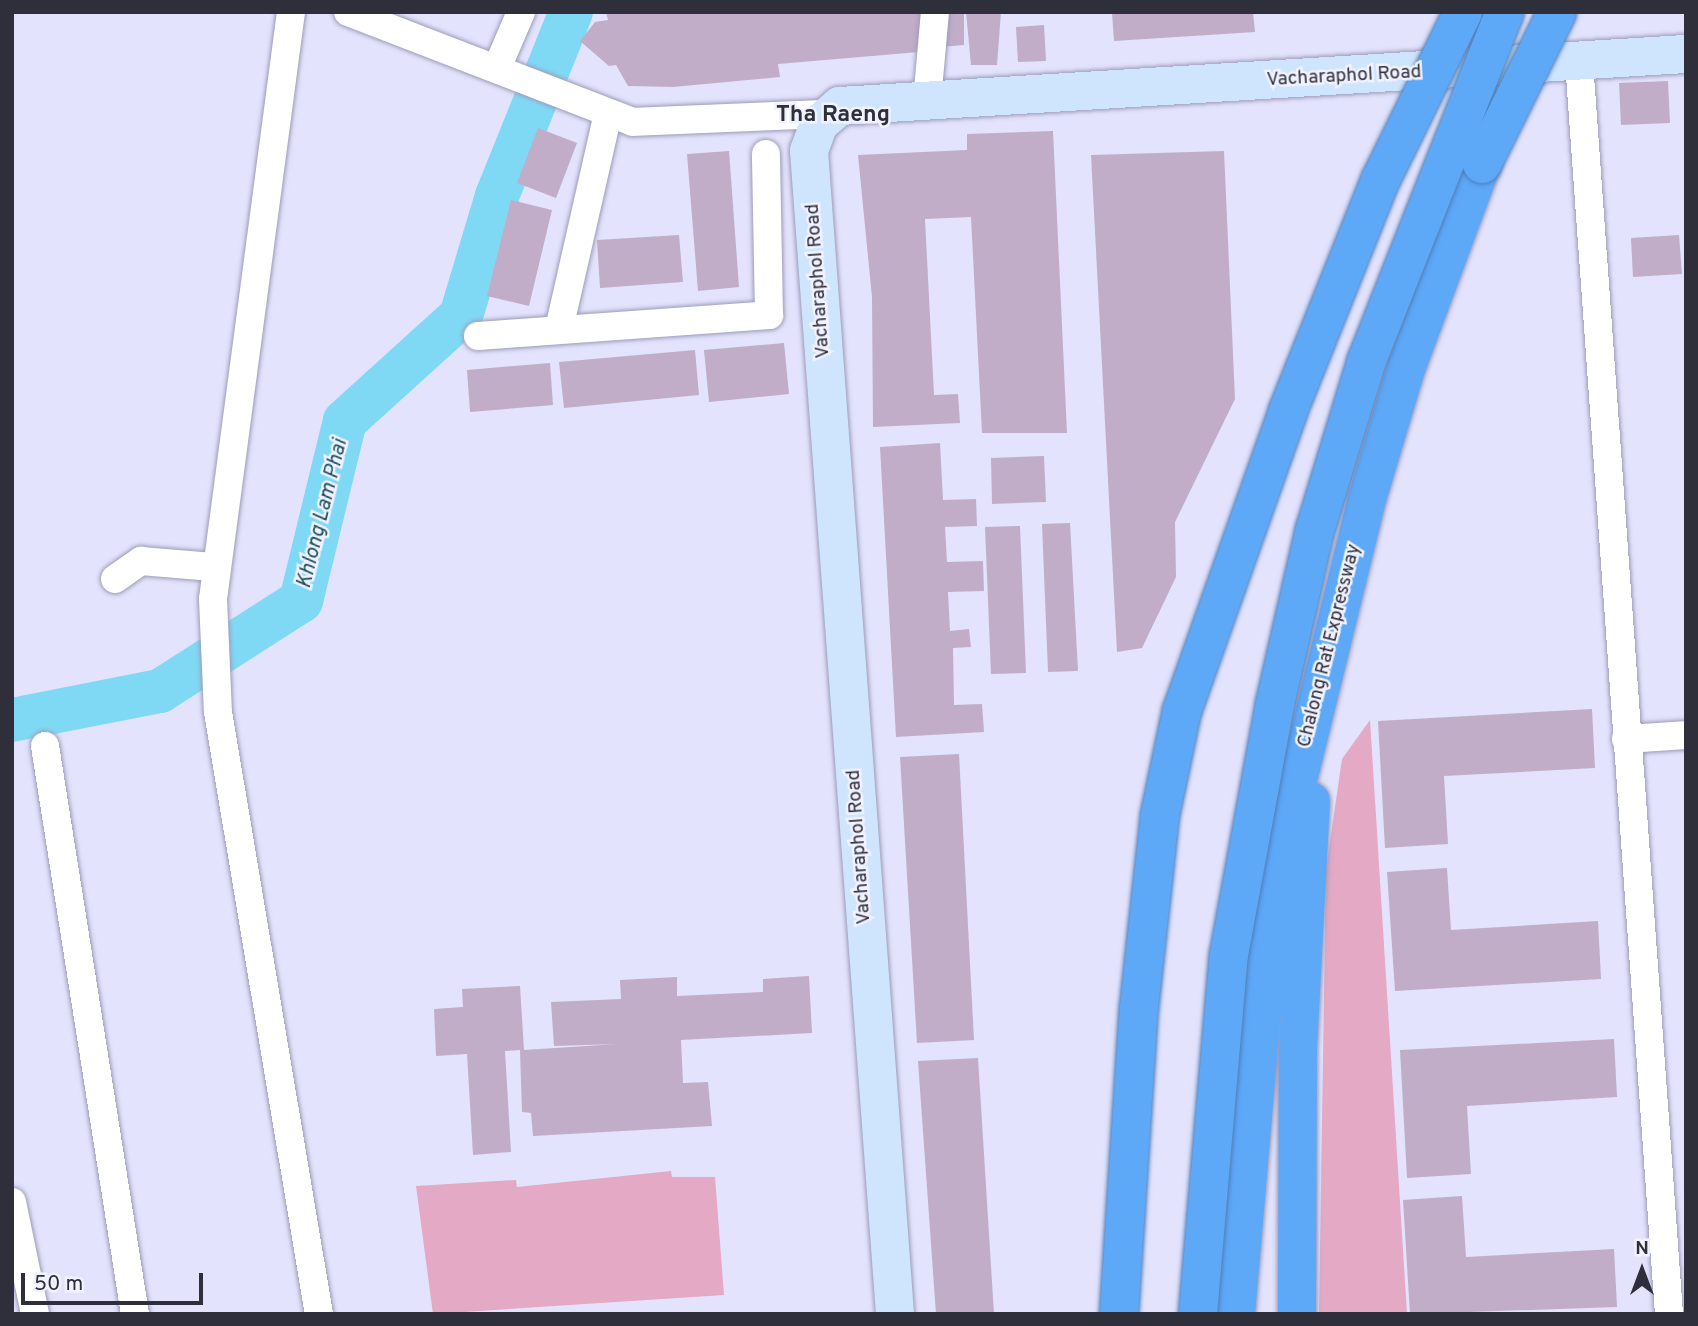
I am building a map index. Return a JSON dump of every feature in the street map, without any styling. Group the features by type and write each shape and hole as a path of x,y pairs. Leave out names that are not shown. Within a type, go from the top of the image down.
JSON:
{"highway":[{"path":"1119,1314 1142,980 1160,815 1182,711 1287,411 1381,180 1463,12"},
{"name":"Chalong Rat Expressway","path":"1198,1314 1229,955 1275,704 1315,530 1367,360 1505,12"},
{"name":"Chalong Rat Expressway","path":"1236,1314 1267,953 1309,729 1407,366 1482,164 1557,12"},
{"path":"1297,1314 1309,729"}],"main road":[{"name":"Vacharaphol Road","path":"895,1314 809,151 827,114 840,106 1686,54"}],"street":[{"path":"291,12 213,567 213,599 217,693 319,1314"},
{"path":"348,12 505,72 578,106 633,122 827,114"},
{"path":"505,72 521,12"},
{"path":"927,101 935,12"},
{"path":"1579,62 1669,1314"},
{"path":"559,328 608,114"},
{"path":"478,336 559,328 769,315 766,154"},
{"path":"116,579 141,561 213,567"},
{"path":"1626,739 1686,735"},
{"path":"45,746 135,1314"},
{"path":"12,1202 19,1271 35,1314"}],"shaded area":[{"path":"1370,720 1407,1314 1319,1314 1326,869 1342,759"},
{"path":"671,1171 672,1177 715,1177 724,1295 433,1314 416,1186 516,1180 517,1187"}],"building":[{"path":"606,12 923,12 919,52 778,64 780,77 673,87 628,86 616,65 609,66 580,41 595,22 608,20"},
{"path":"941,12 964,12 964,45 941,47"},
{"path":"966,12 1001,12 997,65 971,65"},
{"path":"1112,12 1253,12 1255,32 1114,41"},
{"path":"1044,25 1046,61 1018,62 1016,27"},
{"path":"1668,81 1670,123 1621,125 1619,83"},
{"path":"538,128 577,143 556,198 517,183"},
{"path":"1053,131 1067,433 982,433 971,217 925,219 934,395 958,394 960,423 873,427 872,297 858,155 967,150 967,134"},
{"path":"729,151 739,287 698,291 687,154"},
{"path":"1224,151 1235,399 1175,522 1176,577 1142,648 1117,652 1091,155"},
{"path":"511,200 552,210 529,306 487,296"},
{"path":"679,235 683,282 600,288 597,240"},
{"path":"1679,235 1682,274 1633,277 1631,238"},
{"path":"784,343 789,394 709,402 704,350"},
{"path":"695,350 699,395 564,408 559,362"},
{"path":"550,363 553,405 470,412 467,370"},
{"path":"940,443 943,500 976,499 977,526 945,527 947,562 983,561 984,591 948,592 950,631 969,629 971,647 953,648 954,705 982,704 984,732 896,737 880,447"},
{"path":"1044,456 1046,502 992,504 991,458"},
{"path":"1070,523 1078,671 1048,672 1042,524"},
{"path":"1020,526 1026,673 991,674 985,527"},
{"path":"1592,709 1595,768 1444,776 1448,844 1385,848 1378,721"},
{"path":"959,754 974,1040 917,1043 900,757"},
{"path":"1447,868 1451,930 1598,921 1601,979 1395,991 1387,872"},
{"path":"809,976 812,1033 681,1040 683,1083 708,1082 712,1126 533,1136 531,1113 522,1112 520,1050 505,1051 511,1152 473,1155 467,1054 436,1056 434,1009 463,1007 462,989 520,986 524,1050 617,1044 554,1046 551,1002 621,999 620,980 677,977 677,996 763,992 763,979"},
{"path":"1614,1039 1617,1097 1467,1106 1471,1174 1407,1178 1400,1050"},
{"path":"978,1058 994,1314 936,1314 918,1061"},
{"path":"1462,1196 1466,1257 1614,1249 1617,1307 1410,1314 1403,1200"}],"waterway":[{"name":"Khlong Lam Phai","path":"12,720 160,691 301,601 345,421 461,316 497,196 571,12"}],"district":[{"name":"Tha Raeng","path":"833,116"}]}
